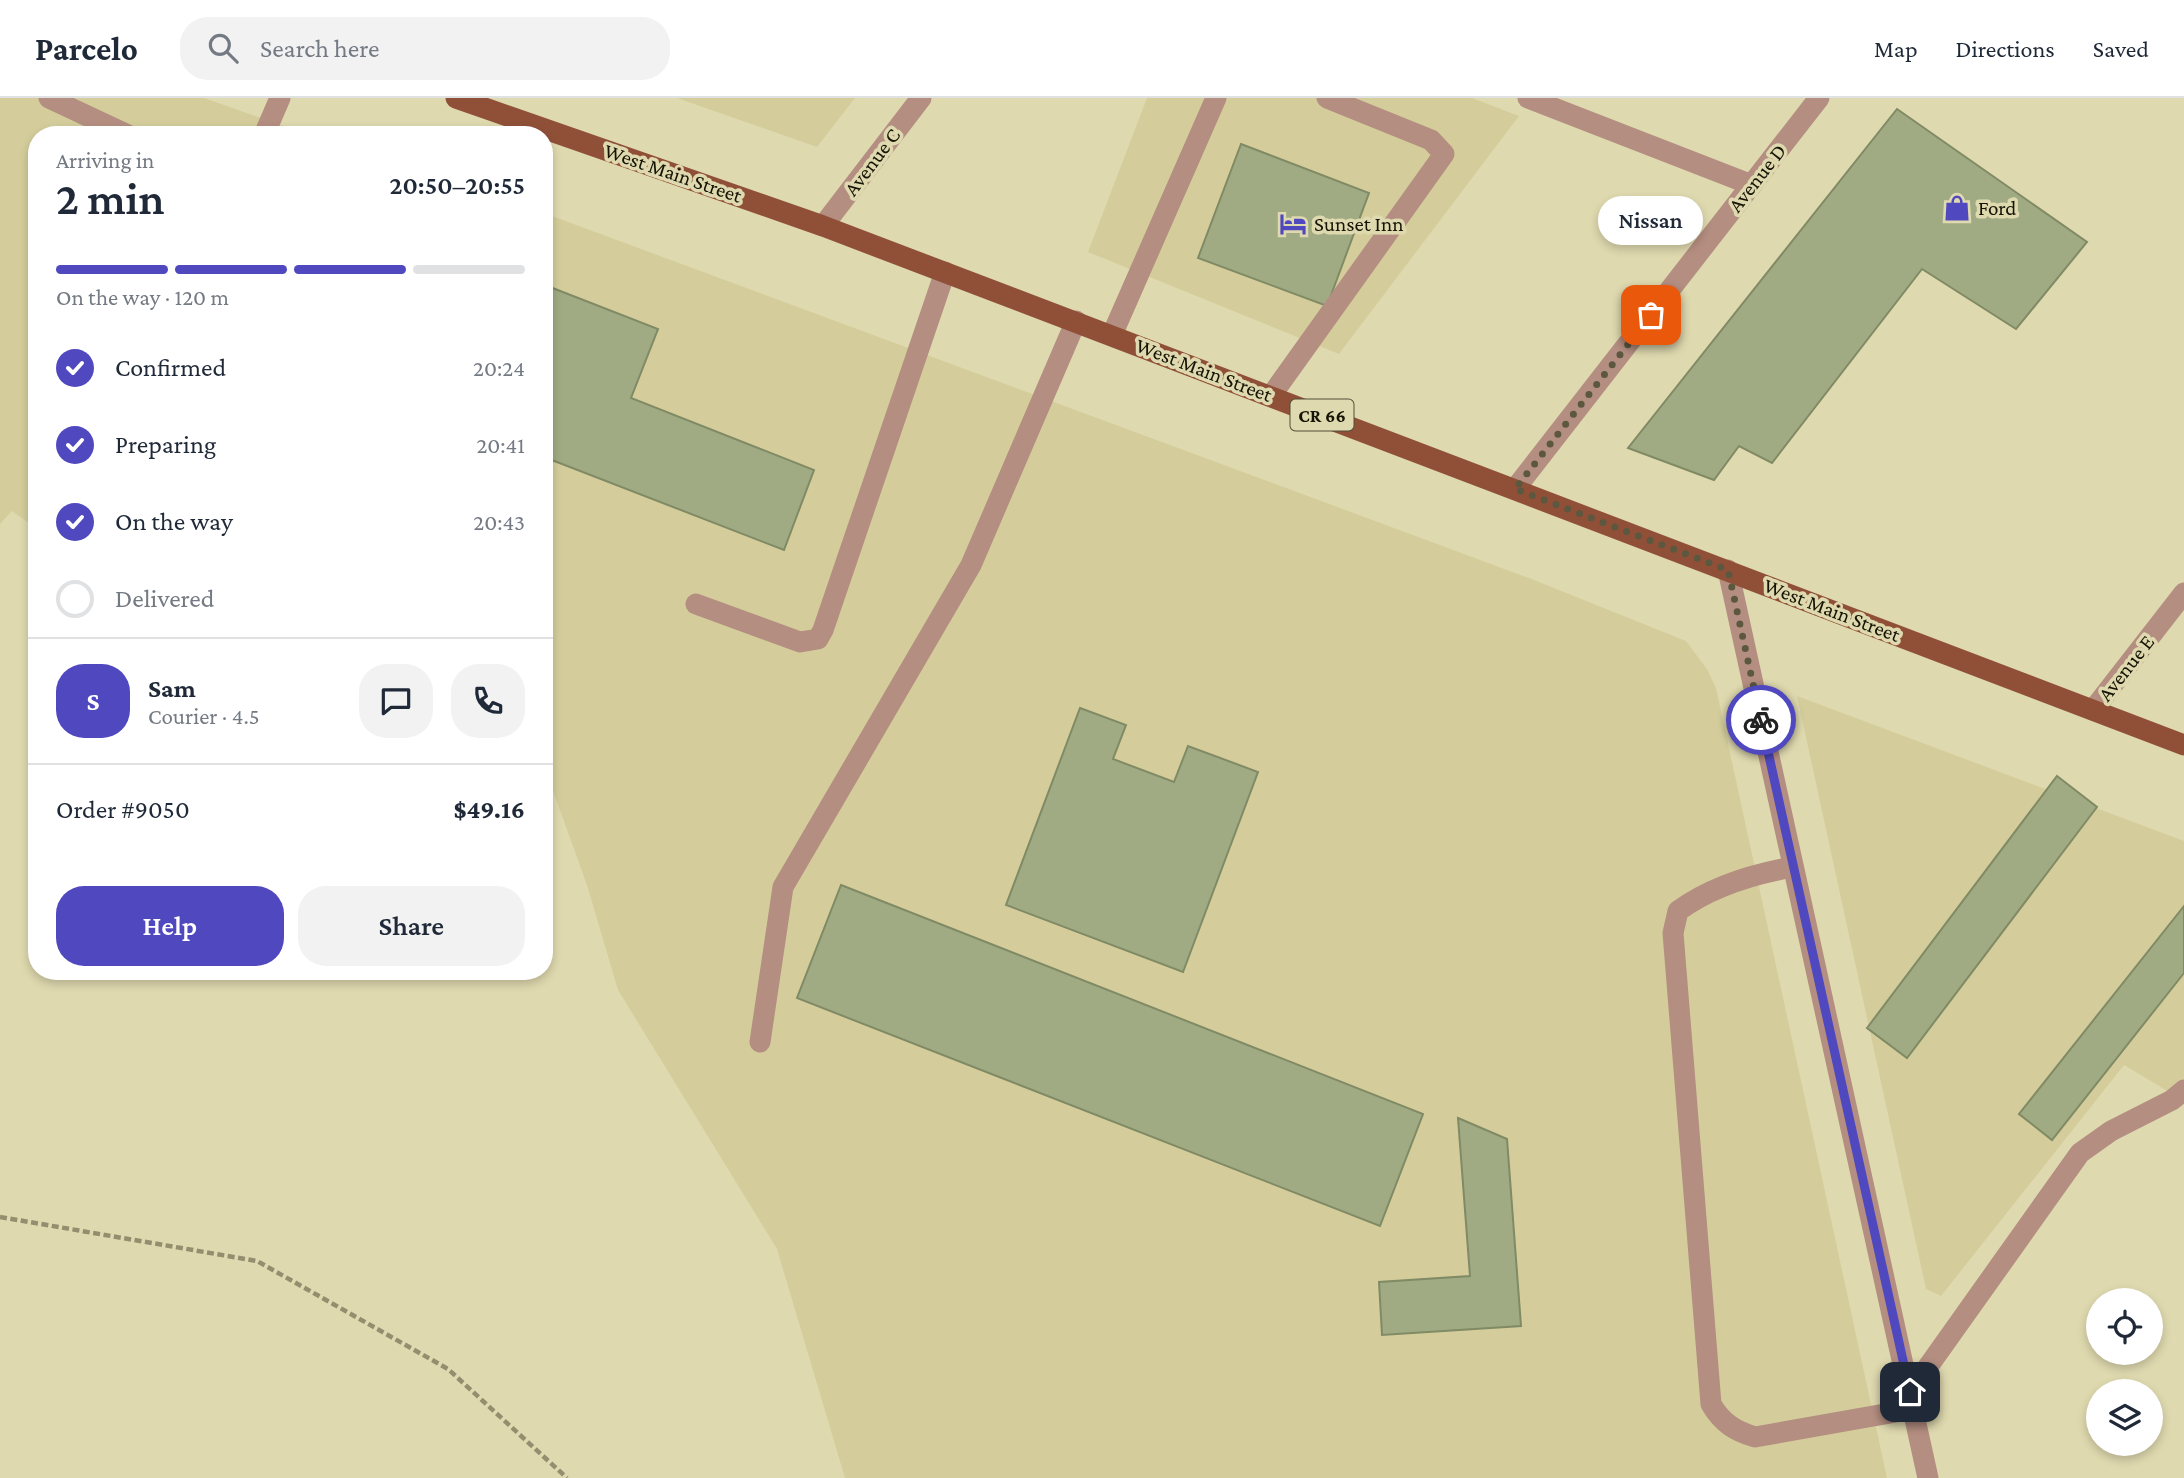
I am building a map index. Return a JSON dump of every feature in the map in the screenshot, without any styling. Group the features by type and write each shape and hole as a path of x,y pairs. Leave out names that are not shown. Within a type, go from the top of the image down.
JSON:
{"main road":[{"name":"West Main Street","path":"456,98 536,126"},
{"name":"West Main Street","path":"553,132 823,226 1076,321 2184,745"}],"street":[{"path":"49,98 109,126"},
{"path":"268,126 280,98"},
{"name":"Avenue C","path":"823,226 921,98"},
{"path":"1112,335 1216,98"},
{"path":"1271,396 1444,154 1431,140 1327,98"},
{"path":"1528,98 1752,185"},
{"name":"Avenue D","path":"1515,489 1819,98"},
{"path":"696,604 800,642 818,639 945,272"},
{"path":"760,1042 783,887 971,565 1076,321"},
{"path":"1728,570 1928,1478"},
{"name":"Avenue E","path":"2093,710 2184,593"},
{"path":"1793,867 1757,873 1696,897 1678,911 1673,933 1711,1404 1719,1418 1732,1428 1755,1437 1911,1401 2080,1153 2111,1131 2172,1100 2184,1090"}],"path":[{"path":"0,1217 257,1261 448,1369 567,1478"}],"shaded area":[{"path":"0,98 204,98 283,126 28,126 28,523 12,511 0,524"},
{"path":"677,98 855,98 817,147"},
{"path":"1147,98 1472,98 1519,116 1339,354 1088,252"},
{"path":"553,216 1529,578 1686,641 1707,669 1716,688 1887,1478 845,1478 777,1249 618,990 587,885 553,791"},
{"path":"1797,696 2184,841 2184,1101 2124,1065 1941,1296 1926,1289"}],"building":[{"path":"1897,109 2087,242 2016,329 1922,269 1772,463 1739,446 1714,480 1628,448"},
{"path":"1241,144 1369,193 1327,306 1198,258"},
{"path":"553,288 658,329 631,398 814,470 784,550 553,460"},
{"path":"1080,708 1126,725 1113,759 1174,782 1188,746 1258,772 1183,972 1006,905"},
{"path":"2057,776 2097,807 1907,1058 1867,1028"},
{"path":"841,885 1423,1114 1380,1226 797,998"},
{"path":"2184,906 2184,973 2052,1140 2019,1114"},
{"path":"1458,1118 1507,1139 1521,1326 1382,1335 1379,1282 1470,1276"}],"way so far":[{"path":"1651,315 1515,489 1728,570 1761,720"}],"place":[{"name":"Ford","path":"1957,208"},
{"name":"Sunset Inn","path":"1293,224"},
{"name":"Nissan","path":"1651,315"}],"route":[{"path":"1761,720 1910,1392"}]}
